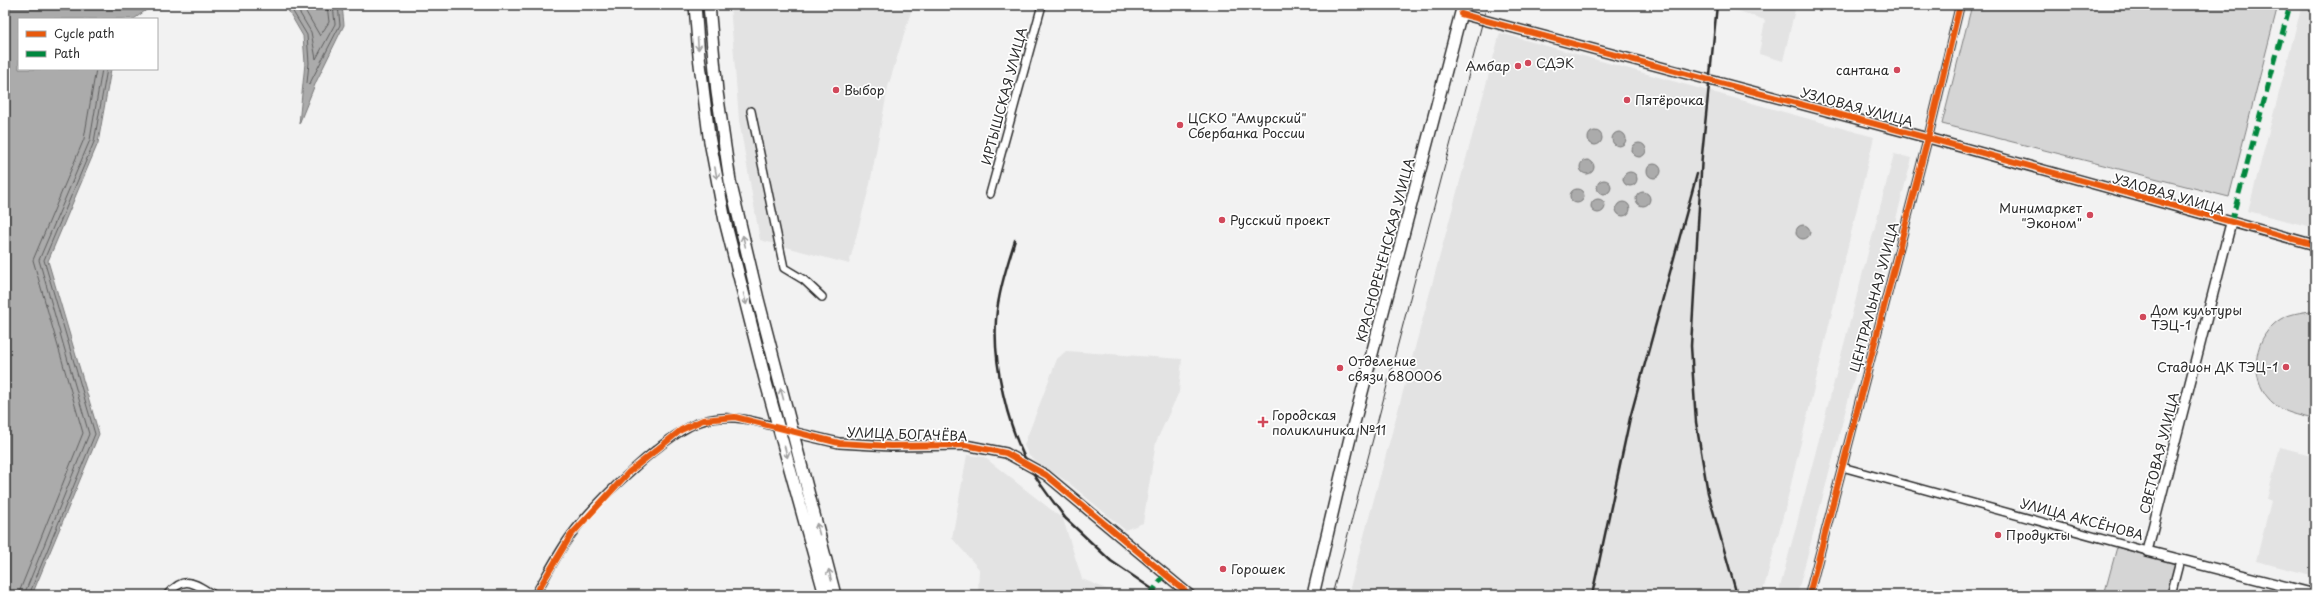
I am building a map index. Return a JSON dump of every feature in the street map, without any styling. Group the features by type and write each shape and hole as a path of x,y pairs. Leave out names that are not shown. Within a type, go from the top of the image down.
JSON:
{"main road":[{"path":"695,5 708,129 725,221 779,428 825,595"},
{"path":"709,5 717,92 730,180 758,299 835,595"},
{"name":"КРАСНОРЕЧЕНСКАЯ УЛИЦА","path":"1313,595 1349,442 1462,9"}],"street":[{"name":"ИРТЫШСКАЯ УЛИЦА","path":"990,194 1042,5"},
{"name":"ЦЕНТРАЛЬНАЯ УЛИЦА","path":"1809,595 1872,344 1928,138 1960,5"},
{"name":"УЗЛОВАЯ УЛИЦА","path":"1462,9 2315,245"},
{"path":"751,111 784,268 804,280 822,297"},
{"name":"СВЕТОВАЯ УЛИЦА","path":"2147,551 2231,223"},
{"name":"УЛИЦА БОГАЧЁВА","path":"535,595 571,535 629,472 681,430 703,420 735,418 839,442 892,446 965,445 1006,453 1046,475 1190,595"},
{"name":"УЛИЦА АКСЁНОВА","path":"1842,467 2180,560 2315,594"},
{"path":"2171,595 2180,560"},
{"path":"167,595 176,584 183,582 192,584 214,595"}],"shaded area":[{"path":"730,5 913,5 888,87 870,184 849,264 760,240 739,120"},
{"path":"1733,5 1796,5 1783,61 1759,54 1765,20 1733,9"},
{"path":"1972,5 2278,5 2229,197 1942,124"},
{"path":"2302,5 2315,5 2315,228 2248,211"},
{"path":"1500,33 1874,137 1786,505 1762,595 1348,595"},
{"path":"1894,154 1912,158 1797,595 1778,595"},
{"name":"Стадион ДК ТЭЦ-1","path":"2310,311 2315,312 2315,420 2284,410 2270,400 2263,391 2257,368 2257,356 2260,345 2265,334 2273,325 2285,317"},
{"path":"1066,351 1182,359 1179,392 1156,442 1143,523 1125,530 1069,483 1029,456 1024,445 1057,359"},
{"path":"2280,447 2315,456 2315,576 2256,561 2271,501 2267,499"},
{"path":"967,455 984,457 1063,519 1082,579 1121,595 978,595 979,569 952,538"},
{"path":"2117,547 2175,564 2167,595 2104,595"}],"water":[{"path":"5,5 153,5 135,18 18,18 18,70 111,70 98,143 48,261 99,434 32,595 5,595"},
{"path":"285,5 342,5 344,25 316,82 299,124 305,63 303,36"},
{"path":"1592,131 1598,131 1602,135 1602,141 1598,145 1592,145 1588,141 1588,135"},
{"path":"1616,132 1622,132 1626,136 1626,142 1622,146 1616,146 1612,142 1612,136"},
{"path":"1636,143 1642,143 1646,147 1646,153 1642,157 1636,157 1632,153 1632,147"},
{"path":"1584,160 1590,160 1594,164 1594,170 1590,174 1584,174 1580,170 1580,164"},
{"path":"1651,164 1657,164 1661,168 1661,174 1657,178 1651,178 1647,174 1647,168"},
{"path":"1627,172 1633,172 1637,176 1637,182 1633,186 1627,186 1623,182 1623,176"},
{"path":"1601,180 1607,180 1611,184 1611,190 1607,194 1601,194 1597,190 1597,184"},
{"path":"1574,189 1580,189 1584,193 1584,199 1580,203 1574,203 1570,199 1570,193"},
{"path":"1640,192 1646,192 1650,196 1650,202 1646,206 1640,206 1636,202 1636,196"},
{"path":"1595,199 1601,199 1605,203 1605,209 1601,213 1595,213 1591,209 1591,203"},
{"path":"1620,202 1626,202 1630,206 1630,212 1626,216 1620,216 1616,212 1616,206"},
{"path":"1800,225 1806,225 1810,229 1810,235 1806,239 1800,239 1796,235 1796,229"}],"tram line":[{"path":"1332,595 1487,5"}],"railway":[{"path":"1717,5 1702,155 1691,346 1696,422 1708,493 1737,595"},
{"path":"1592,595 1630,418 1697,174"},
{"path":"1015,240 1003,280 997,310 996,337 999,375 1008,413 1020,448 1036,478 1066,519"},
{"path":"1062,515 1111,561 1161,595"}],"marked path":[{"path":"2231,223 2290,5"},
{"path":"1150,595 1165,574"}],"cycle path":[{"path":"1809,595 1928,138 1960,5"},
{"path":"1461,14 1928,138 2315,245"},
{"path":"535,595 571,535 629,472 681,430 703,420 735,417 839,443 891,446 965,445 1006,453 1046,475 1190,595"}],"place":[{"name":"СДЭК","path":"1528,63"},
{"name":"Амбар","path":"1518,66"},
{"name":"сантана","path":"1897,70"},
{"name":"Выбор","path":"836,90"},
{"name":"Пятёрочка","path":"1627,100"},
{"name":"ЦСКО \"Амурский\" Сбербанка России","path":"1180,125"},
{"name":"Минимаркет \"Эконом\"","path":"2090,215"},
{"name":"Русский проект","path":"1222,220"},
{"name":"Дом культуры ТЭЦ-1","path":"2143,317"},
{"name":"Стадион ДК ТЭЦ-1","path":"2286,367"},
{"name":"Отделение связи 680006","path":"1340,368"},
{"name":"Городская поликлиника №11","path":"1263,422"},
{"name":"Продукты","path":"1998,535"},
{"name":"Горошек","path":"1223,569"}]}
